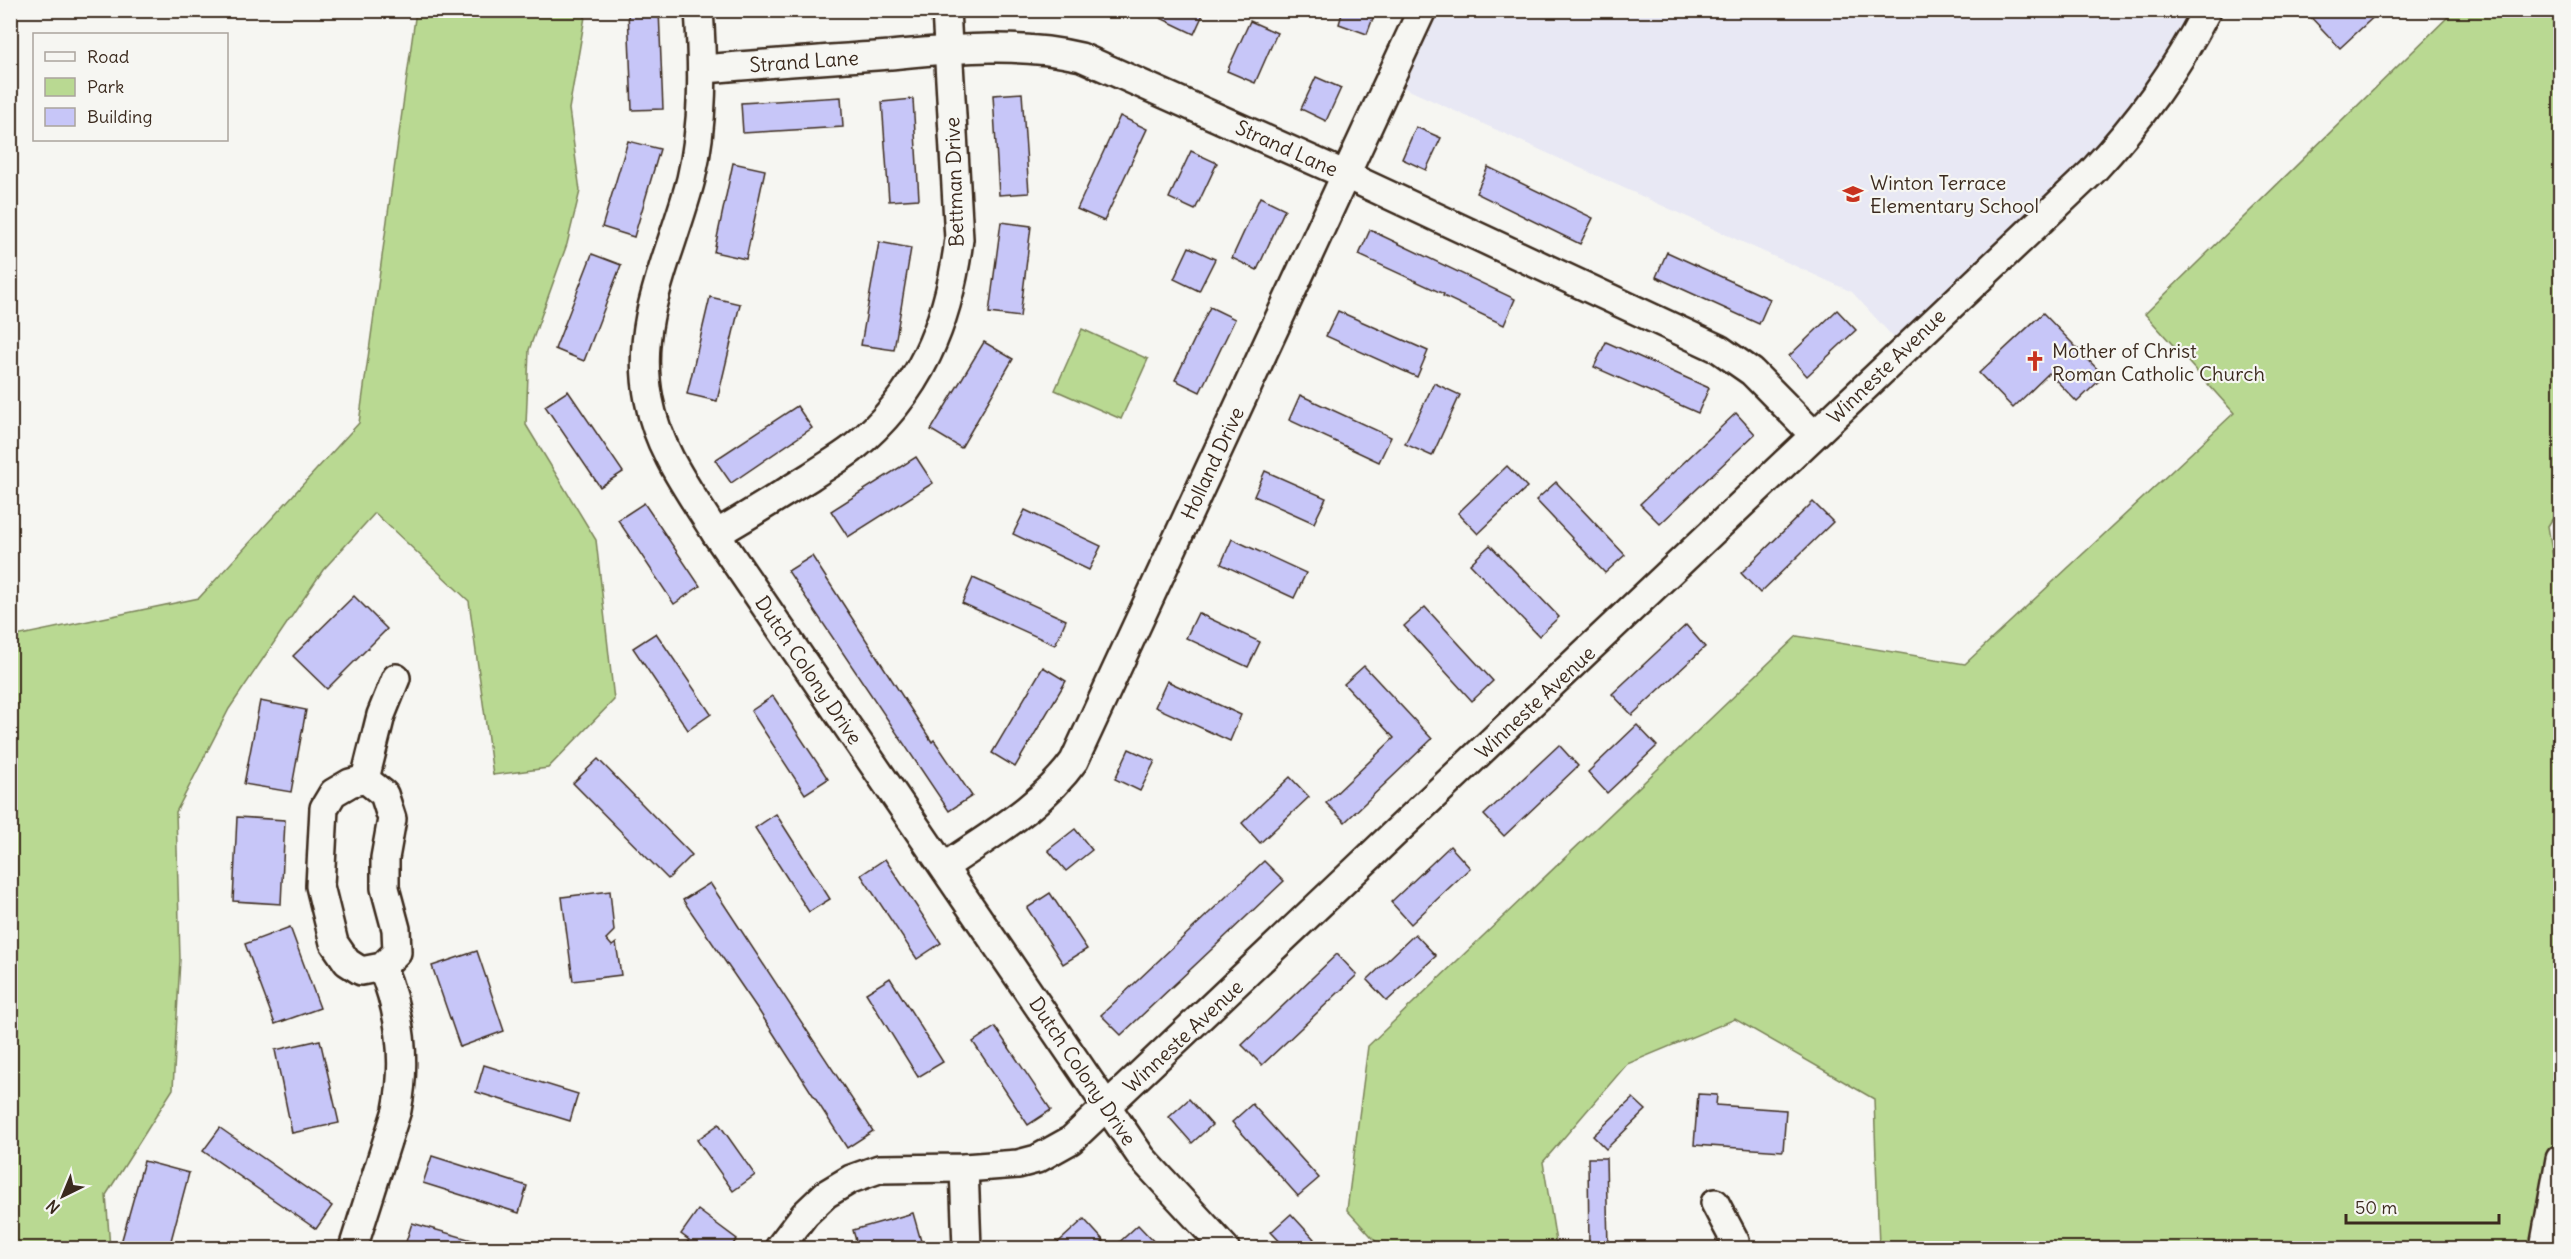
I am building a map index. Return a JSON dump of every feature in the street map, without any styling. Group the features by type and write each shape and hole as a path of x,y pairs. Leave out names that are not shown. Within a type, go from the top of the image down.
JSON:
{"street":[{"name":"Dutch Colony Drive","path":"699,10 703,69 698,139 691,177 649,313 645,343 645,372 649,402 657,430 669,457 716,534 1142,1158 1225,1248"},
{"name":"Bettman Drive","path":"716,534 857,444 897,404 931,348 945,313 955,277 959,239 946,10"},
{"name":"Holland Drive","path":"944,867 1038,802 1058,783 1074,761 1422,10"},
{"name":"Winneste Avenue","path":"779,1248 805,1214 826,1194 851,1179 879,1169 964,1168 1018,1164 1037,1159 1071,1140 2092,172 2132,128 2161,89 2207,10"},
{"name":"Strand Lane","path":"703,69 949,50 1023,48 1052,50 1081,57 1346,175 1719,349 1752,372 1814,435"},
{"path":"365,779 381,715 396,678"},
{"path":"365,779 384,794 392,819 386,858 385,888 396,929 397,952 382,967 361,971 347,962 334,943 320,886 324,808 333,793 350,783 365,779"},
{"path":"353,1248 397,1110 400,1091 403,1061 401,1032 392,993 382,967"},
{"path":"2544,1248 2560,1159"},
{"path":"964,1168 966,1248"},
{"path":"1715,1203 1735,1241 1735,1248"}],"shaded area":[{"name":"Winton Terrace Elementary School","path":"1422,11 2207,11 2161,89 1904,349 1852,292 1389,81"}],"green space":[{"path":"416,11 586,11 569,109 580,191 567,244 529,350 526,425 596,540 614,700 548,768 493,775 469,601 375,513 323,570 229,709 176,812 180,959 173,1089 106,1195 110,1248 11,1248 11,637 199,598 359,423"},
{"path":"2454,11 2560,11 2560,507 2548,526 2560,600 2560,1248 1879,1248 1874,1099 1735,1019 1627,1064 1543,1162 1557,1248 1382,1248 1347,1210 1368,1046 1797,636 1965,664 2234,413 2145,314"},
{"path":"1082,329 1148,359 1121,419 1055,390"}],"building":[{"path":"628,10 659,10 663,109 632,110"},
{"path":"1144,10 1205,10 1194,34"},
{"path":"1343,10 1376,10 1367,34 1339,24"},
{"path":"2304,10 2381,10 2340,48"},
{"path":"1250,21 1277,33 1255,83 1227,71"},
{"path":"1316,77 1341,88 1326,121 1301,109"},
{"path":"1022,93 1029,193 999,195 993,95"},
{"path":"841,97 843,127 743,133 741,103"},
{"path":"913,99 919,199 889,201 882,102"},
{"path":"1120,116 1147,129 1104,221 1077,209"},
{"path":"1416,127 1441,138 1426,170 1402,159"},
{"path":"628,141 660,149 634,237 602,227"},
{"path":"1191,151 1217,163 1195,210 1169,198"},
{"path":"733,163 765,170 746,259 714,252"},
{"path":"1488,167 1593,218 1580,244 1476,193"},
{"path":"1260,197 1285,209 1257,270 1232,258"},
{"path":"1001,222 1031,226 1020,317 989,313"},
{"path":"1370,230 1515,299 1504,325 1443,296 1444,294 1359,255"},
{"path":"879,242 911,248 894,350 861,345"},
{"path":"1189,247 1215,259 1199,291 1174,279"},
{"path":"1667,252 1770,299 1759,324 1656,277"},
{"path":"592,254 621,265 584,361 555,349"},
{"path":"710,297 740,304 717,401 687,394"},
{"path":"1210,307 1235,319 1200,392 1175,380"},
{"path":"1837,310 1856,330 1807,376 1789,356"},
{"path":"1338,311 1428,351 1417,377 1326,336"},
{"path":"2043,313 2104,376 2077,402 2049,373 2013,408 1979,373"},
{"path":"984,342 1013,359 961,448 931,430"},
{"path":"1606,342 1709,388 1698,413 1594,367"},
{"path":"1434,383 1460,395 1432,456 1405,444"},
{"path":"568,391 623,472 600,487 545,406"},
{"path":"1300,395 1391,437 1379,462 1289,420"},
{"path":"797,406 812,428 731,483 715,460"},
{"path":"1736,413 1755,434 1660,524 1640,504"},
{"path":"916,457 933,483 848,537 831,511"},
{"path":"1507,466 1527,487 1478,534 1458,513"},
{"path":"1265,471 1326,498 1314,523 1254,496"},
{"path":"1556,482 1625,555 1605,573 1536,500"},
{"path":"1813,502 1833,522 1760,593 1741,573"},
{"path":"644,503 700,586 674,604 618,520"},
{"path":"1025,510 1101,546 1089,570 1013,534"},
{"path":"1232,539 1306,573 1294,598 1221,564"},
{"path":"1490,545 1559,617 1539,636 1470,564"},
{"path":"812,556 932,742 934,740 972,796 949,811 788,571"},
{"path":"973,578 1066,620 1055,645 962,603"},
{"path":"354,596 387,629 327,689 293,656"},
{"path":"1425,607 1493,681 1472,701 1404,626"},
{"path":"1198,613 1260,642 1248,667 1186,638"},
{"path":"1686,625 1705,647 1632,715 1612,694"},
{"path":"656,633 711,714 688,730 633,648"},
{"path":"1364,666 1432,739 1345,822 1326,803 1394,738 1344,684"},
{"path":"1043,667 1066,681 1015,767 992,753"},
{"path":"1167,681 1241,715 1230,741 1155,707"},
{"path":"773,696 828,779 805,794 751,711"},
{"path":"260,701 306,710 291,792 244,784"},
{"path":"1637,725 1657,746 1607,793 1588,772"},
{"path":"1559,745 1578,766 1504,836 1484,815"},
{"path":"1129,749 1155,761 1140,791 1115,779"},
{"path":"598,759 692,855 668,879 573,783"},
{"path":"1290,777 1309,797 1260,843 1242,823"},
{"path":"776,814 830,899 809,912 755,828"},
{"path":"237,817 285,820 281,904 233,901"},
{"path":"1075,829 1092,850 1066,871 1048,850"},
{"path":"1450,846 1470,868 1411,924 1391,902"},
{"path":"885,859 941,943 917,959 861,875"},
{"path":"1264,861 1284,881 1121,1035 1101,1015"},
{"path":"710,883 873,1131 847,1148 759,1011 683,900"},
{"path":"610,891 614,931 606,939 612,946 616,943 621,975 573,981 562,897"},
{"path":"1050,893 1087,949 1063,964 1027,908"},
{"path":"290,927 320,1008 275,1024 245,944"},
{"path":"1415,934 1436,956 1387,1001 1367,980"},
{"path":"477,951 504,1031 460,1047 432,966"},
{"path":"1337,954 1357,975 1262,1065 1242,1045"},
{"path":"890,978 943,1062 918,1077 866,993"},
{"path":"995,1027 1051,1110 1028,1125 973,1042"},
{"path":"320,1040 339,1123 292,1133 275,1050"},
{"path":"484,1065 578,1094 570,1121 476,1092"},
{"path":"1698,1094 1717,1095 1716,1105 1786,1110 1783,1151 1694,1145"},
{"path":"1633,1098 1646,1110 1606,1149 1593,1136"},
{"path":"1189,1099 1212,1125 1192,1143 1169,1117"},
{"path":"1252,1104 1319,1178 1298,1196 1232,1122"},
{"path":"719,1124 755,1175 733,1191 697,1140"},
{"path":"220,1128 332,1206 316,1229 203,1151"},
{"path":"432,1156 527,1186 519,1213 423,1183"},
{"path":"1588,1158 1606,1158 1608,1248 1589,1248"},
{"path":"144,1161 189,1173 169,1248 140,1248 121,1243"},
{"path":"698,1210 737,1239 730,1248 683,1248 689,1240 681,1234"},
{"path":"913,1213 923,1248 858,1248 853,1230"},
{"path":"1291,1214 1314,1239 1304,1248 1286,1248 1271,1232"},
{"path":"1084,1219 1104,1241 1096,1248 1052,1248"},
{"path":"412,1223 486,1244 486,1248 404,1248"},
{"path":"1138,1225 1160,1248 1113,1248"}],"place":[{"name":"Winton Terrace Elementary School","path":"1853,194"},
{"name":"Mother of Christ Roman Catholic Church","path":"2035,361"}]}
